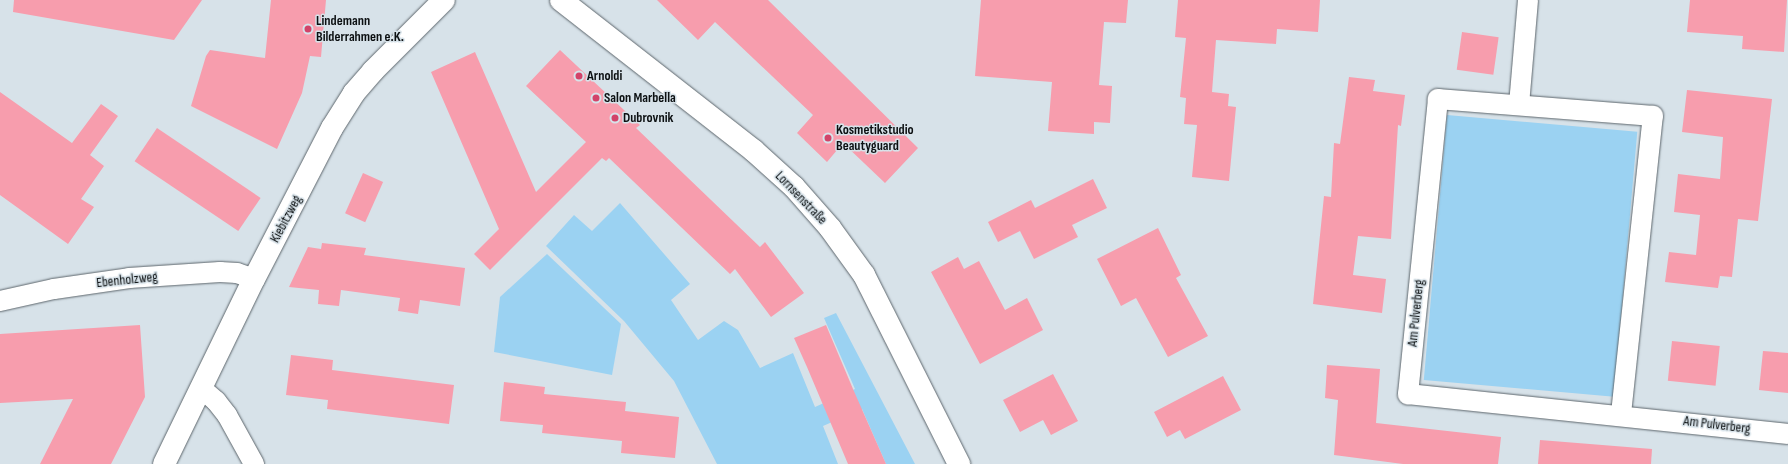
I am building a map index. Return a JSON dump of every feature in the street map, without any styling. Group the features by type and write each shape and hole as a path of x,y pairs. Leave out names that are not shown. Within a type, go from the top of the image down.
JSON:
{"street":[{"name":"Kiebitzweg","path":"164,464 254,279 332,128 354,93 444,0"},
{"name":"Lornsenstraße","path":"561,0 753,150 794,187 830,228 864,275 959,464"},
{"path":"1519,104 1528,0"},
{"name":"Am Pulverberg","path":"1621,414 1653,116 1519,104 1438,99 1408,394 1621,414 1788,434"},
{"name":"Ebenholzweg","path":"0,301 54,289 129,278 220,272 236,273 254,279"},
{"path":"201,388 216,401 227,415 254,464"}],"shaded area":[{"path":"1447,115 1637,132 1614,397 1424,380"},
{"path":"620,203 690,284 671,300 698,340 724,321 738,330 760,368 793,353 815,407 855,389 824,318 836,313 915,464 886,464 862,409 823,426 838,464 717,464 674,381 624,321 546,246 574,215 592,231"},
{"path":"547,254 621,324 612,375 494,352 500,297"}],"building":[{"path":"14,0 202,0 174,40 13,12"},
{"path":"271,0 326,0 321,57 310,56 302,93 277,149 191,106 206,56 210,50 265,58"},
{"path":"657,0 768,0 918,148 885,183 843,143 827,162 797,133 813,115 715,22 698,40"},
{"path":"981,0 1128,0 1126,23 1104,22 1099,85 1112,86 1110,123 1094,122 1094,134 1048,131 1052,82 975,76"},
{"path":"1178,0 1320,0 1318,32 1277,29 1276,44 1216,40 1212,92 1229,94 1228,106 1236,107 1229,181 1192,177 1197,125 1184,124 1186,98 1180,97 1186,38 1175,37"},
{"path":"1690,0 1787,0 1784,52 1742,49 1743,36 1687,32"},
{"path":"1462,32 1499,37 1493,75 1457,70"},
{"path":"560,50 640,125 636,128 760,247 765,242 804,293 771,317 735,269 730,274 609,158 606,161 602,158 490,270 474,254 499,229 431,72 475,52 536,192 586,142 526,86"},
{"path":"1349,77 1375,80 1373,91 1405,95 1401,126 1398,125 1391,239 1358,236 1353,275 1386,279 1382,313 1313,304 1324,196 1331,197 1334,143 1340,144"},
{"path":"1687,90 1772,99 1758,221 1738,219 1732,277 1720,276 1718,288 1665,282 1669,252 1696,255 1700,215 1674,212 1678,174 1720,179 1723,137 1682,132"},
{"path":"0,92 72,143 101,104 118,116 90,155 104,166 81,199 94,207 68,244 0,195"},
{"path":"157,128 261,198 238,231 135,161"},
{"path":"363,173 383,182 365,222 345,213"},
{"path":"1093,179 1107,208 1072,225 1078,237 1034,259 1020,231 998,242 988,222 1031,200 1035,208"},
{"path":"1158,228 1181,275 1176,278 1208,336 1168,357 1136,298 1121,306 1097,259"},
{"path":"322,243 366,248 364,255 465,268 460,306 420,300 418,314 398,311 400,298 341,290 339,306 318,304 319,290 289,287 308,247 321,249"},
{"path":"958,257 964,269 979,261 1005,310 1027,298 1043,330 980,364 931,272"},
{"path":"140,325 145,397 111,464 40,464 73,399 0,403 0,334"},
{"path":"826,325 886,464 848,464 794,338"},
{"path":"1672,341 1720,346 1716,386 1668,381"},
{"path":"1763,351 1788,353 1788,393 1759,390"},
{"path":"291,355 333,360 332,370 454,385 449,424 327,409 328,400 286,395"},
{"path":"1327,365 1380,369 1376,423 1501,437 1498,464 1403,464 1334,455 1338,400 1325,398"},
{"path":"1053,374 1078,421 1051,435 1043,420 1020,432 1003,400"},
{"path":"1223,376 1241,410 1185,439 1180,430 1167,437 1154,412"},
{"path":"504,382 545,387 544,394 626,402 625,411 679,417 675,458 621,453 622,441 542,433 543,425 500,421"},
{"path":"1540,440 1652,449 1651,464 1538,464"}],"place":[{"name":"Lindemann Bilderrahmen e.K.","path":"308,29"},
{"name":"Arnoldi","path":"579,76"},
{"name":"Salon Marbella","path":"596,98"},
{"name":"Dubrovnik","path":"615,118"},
{"name":"Kosmetikstudio Beautyguard","path":"828,138"}]}
